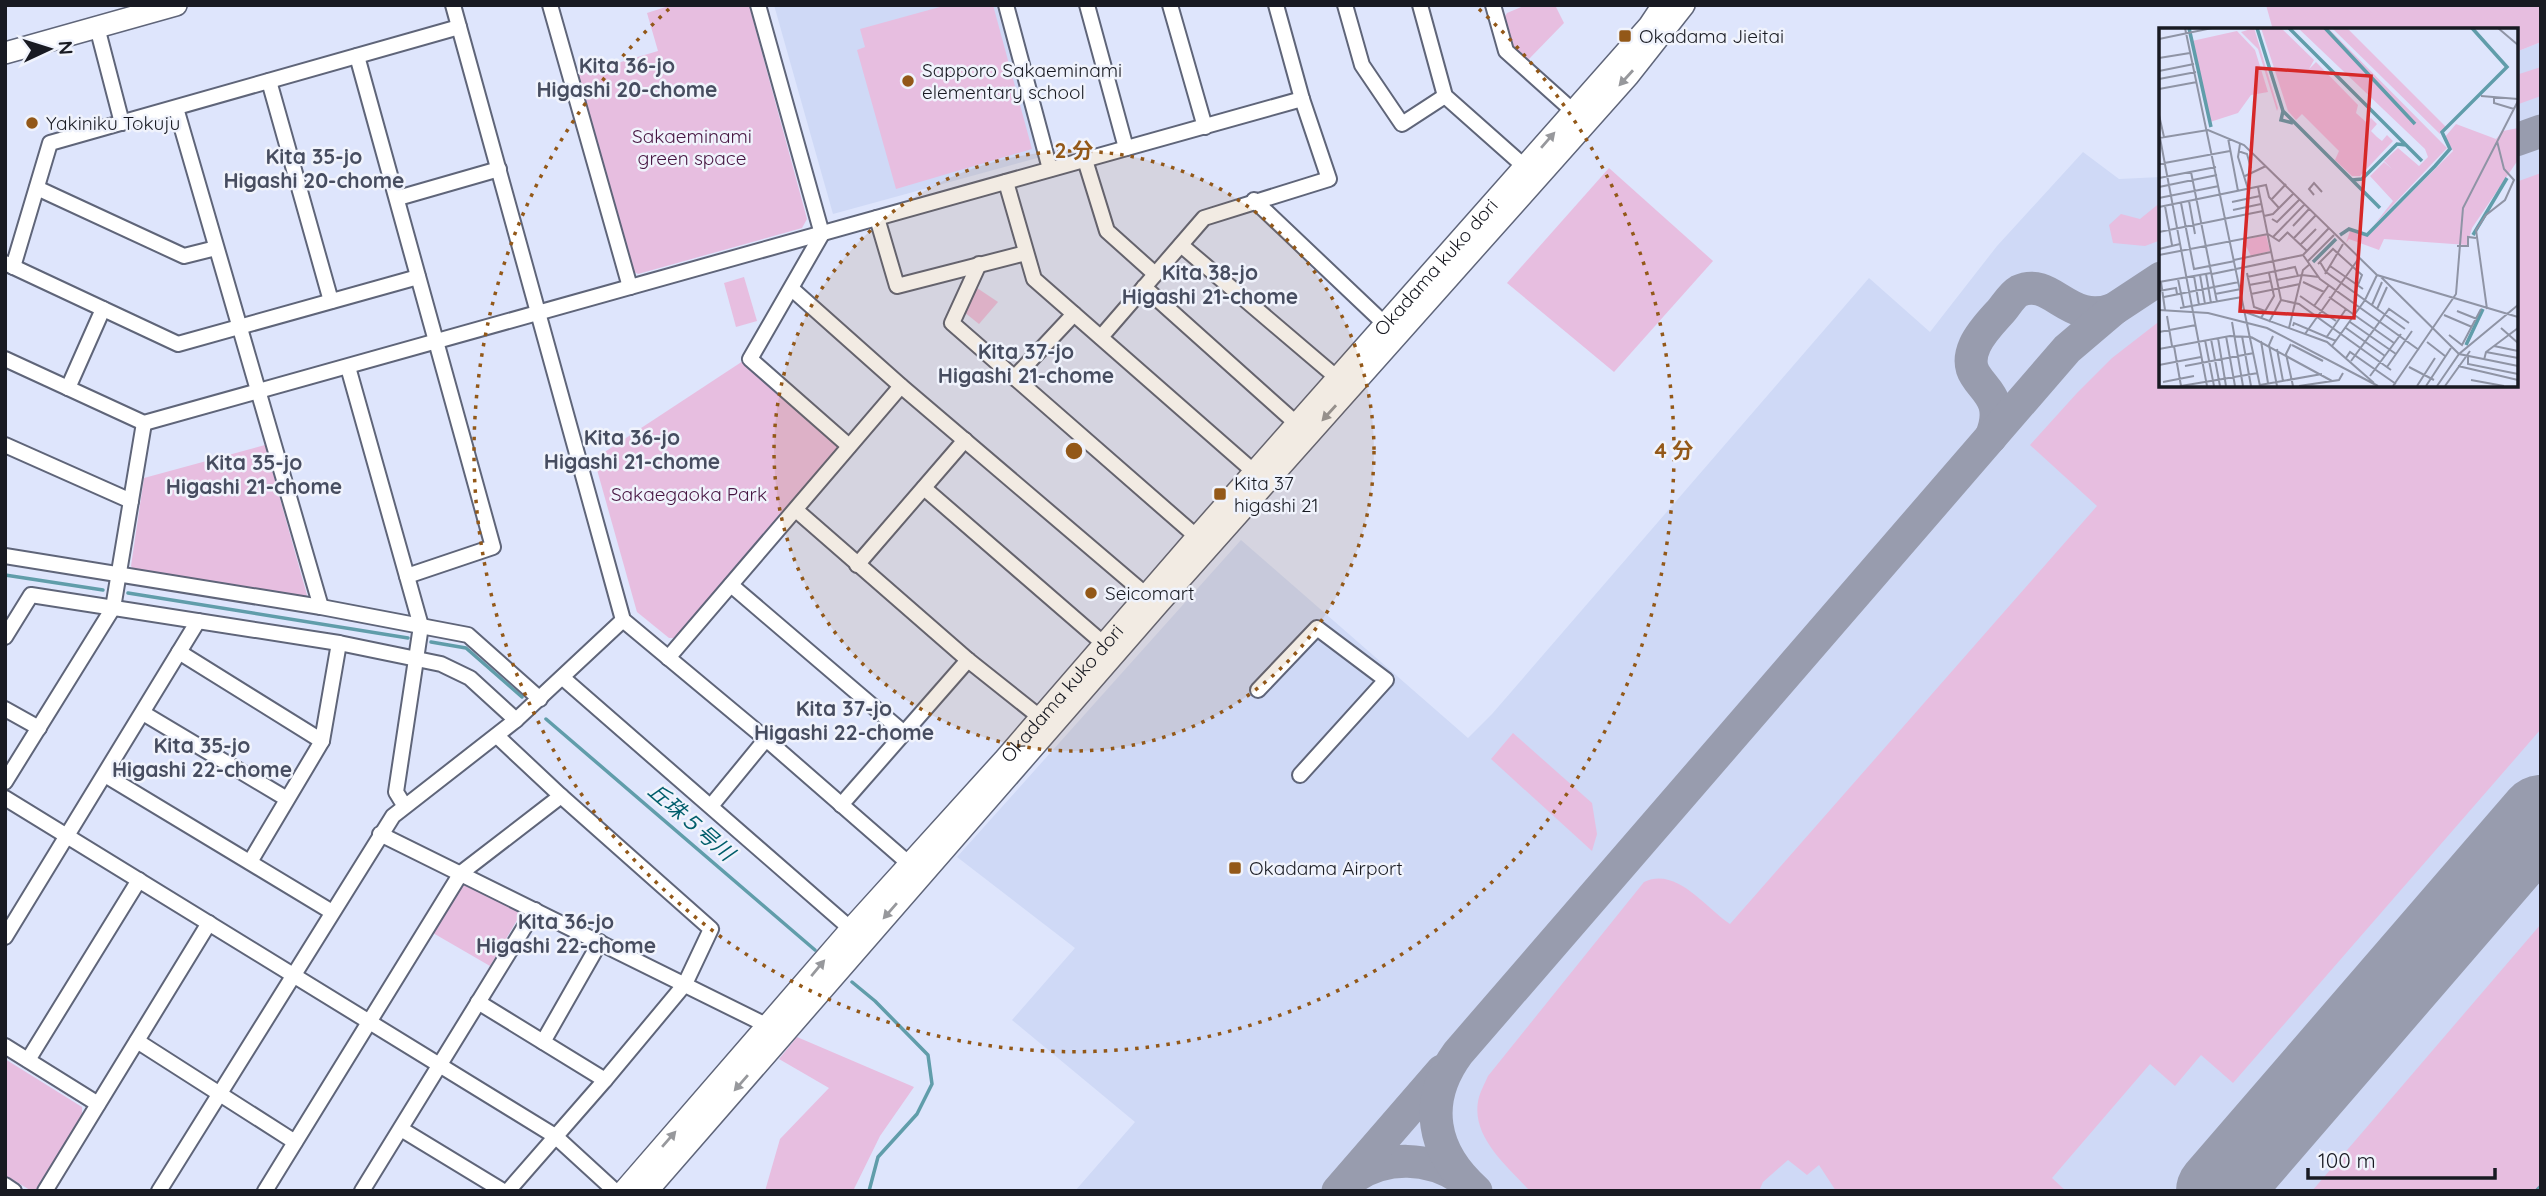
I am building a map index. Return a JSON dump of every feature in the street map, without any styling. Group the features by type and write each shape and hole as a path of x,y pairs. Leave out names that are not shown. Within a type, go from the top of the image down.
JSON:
{"main road":[{"path":"5,53 97,27 144,10 176,5"},
{"name":"Okadama kuko dori","path":"647,1191 916,869 1391,330 1663,5"},
{"name":"Okadama kuko dori","path":"1391,330 1628,76 1684,5"},
{"name":"Okadama kuko dori","path":"1046,722 1104,644 1152,600 1197,537 1261,477 1297,424 1344,384"},
{"name":"Okadama kuko dori","path":"624,1191 852,929 916,869"}],"street":[{"path":"453,5 623,620 916,869"},
{"path":"550,5 630,287"},
{"path":"758,5 822,234 750,359 849,446"},
{"path":"1006,5 1051,169"},
{"path":"1087,5 1126,148"},
{"path":"1170,5 1205,127"},
{"path":"1101,337 1204,218 1254,200 1329,179 1276,5"},
{"path":"1345,5 1362,65 1402,124 1445,96"},
{"path":"1420,5 1445,96 1525,167"},
{"path":"1497,7 1506,51 1573,111"},
{"path":"97,27 122,123"},
{"path":"418,277 178,344 9,265 50,144 459,27"},
{"path":"357,55 493,547 407,576"},
{"path":"269,81 331,301"},
{"path":"5,359 144,423 1303,99"},
{"path":"176,108 321,607"},
{"path":"1085,160 1107,231 1155,274"},
{"path":"398,198 499,169"},
{"path":"1006,183 1034,279 1261,477"},
{"path":"37,188 184,256 216,248"},
{"path":"1254,200 1391,330"},
{"path":"877,218 897,286 1026,253"},
{"path":"1181,245 1344,384"},
{"path":"979,264 952,323 1197,537"},
{"path":"1144,288 1297,424"},
{"path":"792,289 901,386 1152,600"},
{"path":"68,388 103,309"},
{"path":"1014,379 1074,314"},
{"path":"348,367 421,626 396,792 404,805"},
{"path":"668,658 901,386"},
{"path":"5,782 113,608 144,423"},
{"path":"857,565 965,440"},
{"path":"5,445 131,501"},
{"path":"924,488 1104,644"},
{"path":"796,510 968,660 1046,722"},
{"path":"5,556 321,607 468,635 540,699"},
{"path":"731,585 903,732"},
{"path":"5,637 31,594 339,643 441,664 470,678 516,720"},
{"path":"159,1191 393,816 516,720 623,620"},
{"path":"5,937 198,621"},
{"path":"1258,690 1317,628 1385,680 1300,775"},
{"path":"250,862 322,741 339,643"},
{"path":"179,652 322,741"},
{"path":"841,806 968,660"},
{"path":"563,678 852,929"},
{"path":"5,709 39,728"},
{"path":"142,713 287,799"},
{"path":"401,1129 505,1191 605,1080 685,984 711,929 497,736"},
{"path":"711,806 766,739"},
{"path":"105,775 332,912"},
{"path":"265,1191 460,873 561,796"},
{"path":"5,798 555,1136 615,1191"},
{"path":"380,834 768,1026"},
{"path":"28,1060 139,880"},
{"path":"362,1191 535,910"},
{"path":"44,1191 209,923"},
{"path":"543,1042 600,942"},
{"path":"478,1002 605,1080"},
{"path":"137,1041 295,1142"},
{"path":"5,1046 98,1104"},
{"path":"5,1185 14,1191"}],"shaded area":[{"name":"Sapporo Sakaeminami elementary school","path":"774,5 1002,5 1041,157 833,214"},
{"path":"2541,42 2541,1191 1075,1191 1135,1122 1012,1020 1075,948 957,857 1241,540 1468,738 1492,714 1869,278 1930,332 1997,246 2083,152 2119,179 2159,177 2159,387 2518,387 2518,51"}],"green space":[{"name":"Sakaeminami green space","path":"672,5 749,5 807,219 802,228 638,274 631,270 577,75 658,51 647,13"},
{"path":"947,5 993,5 1032,149 896,189 857,50 865,47 860,29"},
{"path":"1526,5 1555,5 1564,23 1528,60 1512,45 1504,18 1507,13"},
{"path":"2266,5 2541,5 2541,42 2518,51 2518,28 2272,28"},
{"path":"2541,67 2541,96 2518,104 2518,74"},
{"path":"1609,168 1713,261 1614,372 1507,283"},
{"path":"2541,173 2541,729 2233,1083 2201,1055 2175,1086 2150,1064 2052,1178 2066,1191 1836,1191 1819,1165 1807,1175 1788,1160 1763,1182 1759,1191 1529,1190 1500,1160 1484,1137 1479,1124 1479,1097 1488,1076 1644,882 1656,879 1679,884 1730,924 2097,506 2030,445 2077,393 2112,358 2159,322 2159,387 2518,387 2518,181"},
{"path":"2159,204 2159,241 2145,246 2113,243 2109,225 2121,214 2140,219"},
{"path":"744,277 757,321 736,327 724,283"},
{"path":"977,288 998,302 979,324 964,312"},
{"name":"Sakaegaoka Park","path":"743,361 837,444 838,448 675,638 669,638 637,612 594,459"},
{"path":"265,445 307,595 304,599 135,572 131,566 144,478"},
{"path":"1513,733 1592,803 1597,834 1592,851 1491,759"},
{"path":"464,881 523,910 490,966 433,933"},
{"path":"2541,924 2541,1191 2312,1191"},
{"path":"797,1037 914,1087 880,1136 853,1191 765,1191 780,1139 829,1088 779,1059"},
{"path":"5,1059 82,1107 82,1115 36,1189 30,1190 5,1175"}],"waterway":[{"name":"丘珠５号川","path":"5,575 103,590"},
{"name":"丘珠５号川","path":"128,593 408,638"},
{"name":"丘珠５号川","path":"431,642 466,648 522,697"},
{"name":"丘珠５号川","path":"546,719 815,950"},
{"name":"丘珠５号川","path":"852,982 875,1001 928,1055 932,1084 917,1114 878,1157 869,1191"},
{"path":"2536,1191 2541,1186"}],"taxiway":[{"path":"2518,139 2541,131"},
{"path":"1476,1191 1450,1160 1441,1143 1437,1126 1439,1090 1458,1053 2067,349 2114,309 2159,279"},
{"path":"1991,437 1996,420 1995,406 1973,370 1971,359 1980,336 2014,295 2031,288 2041,290 2085,312 2098,313 2114,309"},
{"path":"1338,1191 1442,1071"},
{"path":"1354,1177 1380,1165 1408,1161 1435,1166 1461,1178"}],"runway":[{"path":"2218,1191 2541,817"}],"place":[{"name":"Okadama Jieitai","path":"1625,36"},
{"name":"Sapporo Sakaeminami elementary school","path":"908,81"},
{"name":"Yakiniku Tokuju","path":"32,123"},
{"name":"Kita 37 higashi 21","path":"1220,494"},
{"name":"Seicomart","path":"1091,593"},
{"name":"Okadama Airport","path":"1235,868"}],"district":[{"name":"Kita 36-jo Higashi 20-chome","path":"627,78"},
{"name":"Kita 35-jo Higashi 20-chome","path":"314,169"},
{"name":"Kita 38-jo Higashi 21-chome","path":"1210,285"},
{"name":"Kita 37-jo Higashi 21-chome","path":"1026,364"},
{"name":"Kita 36-jo Higashi 21-chome","path":"632,450"},
{"name":"Kita 35-jo Higashi 21-chome","path":"254,475"},
{"name":"Kita 37-jo Higashi 22-chome","path":"844,721"},
{"name":"Kita 35-jo Higashi 22-chome","path":"202,758"},
{"name":"Kita 36-jo Higashi 22-chome","path":"566,934"}]}
